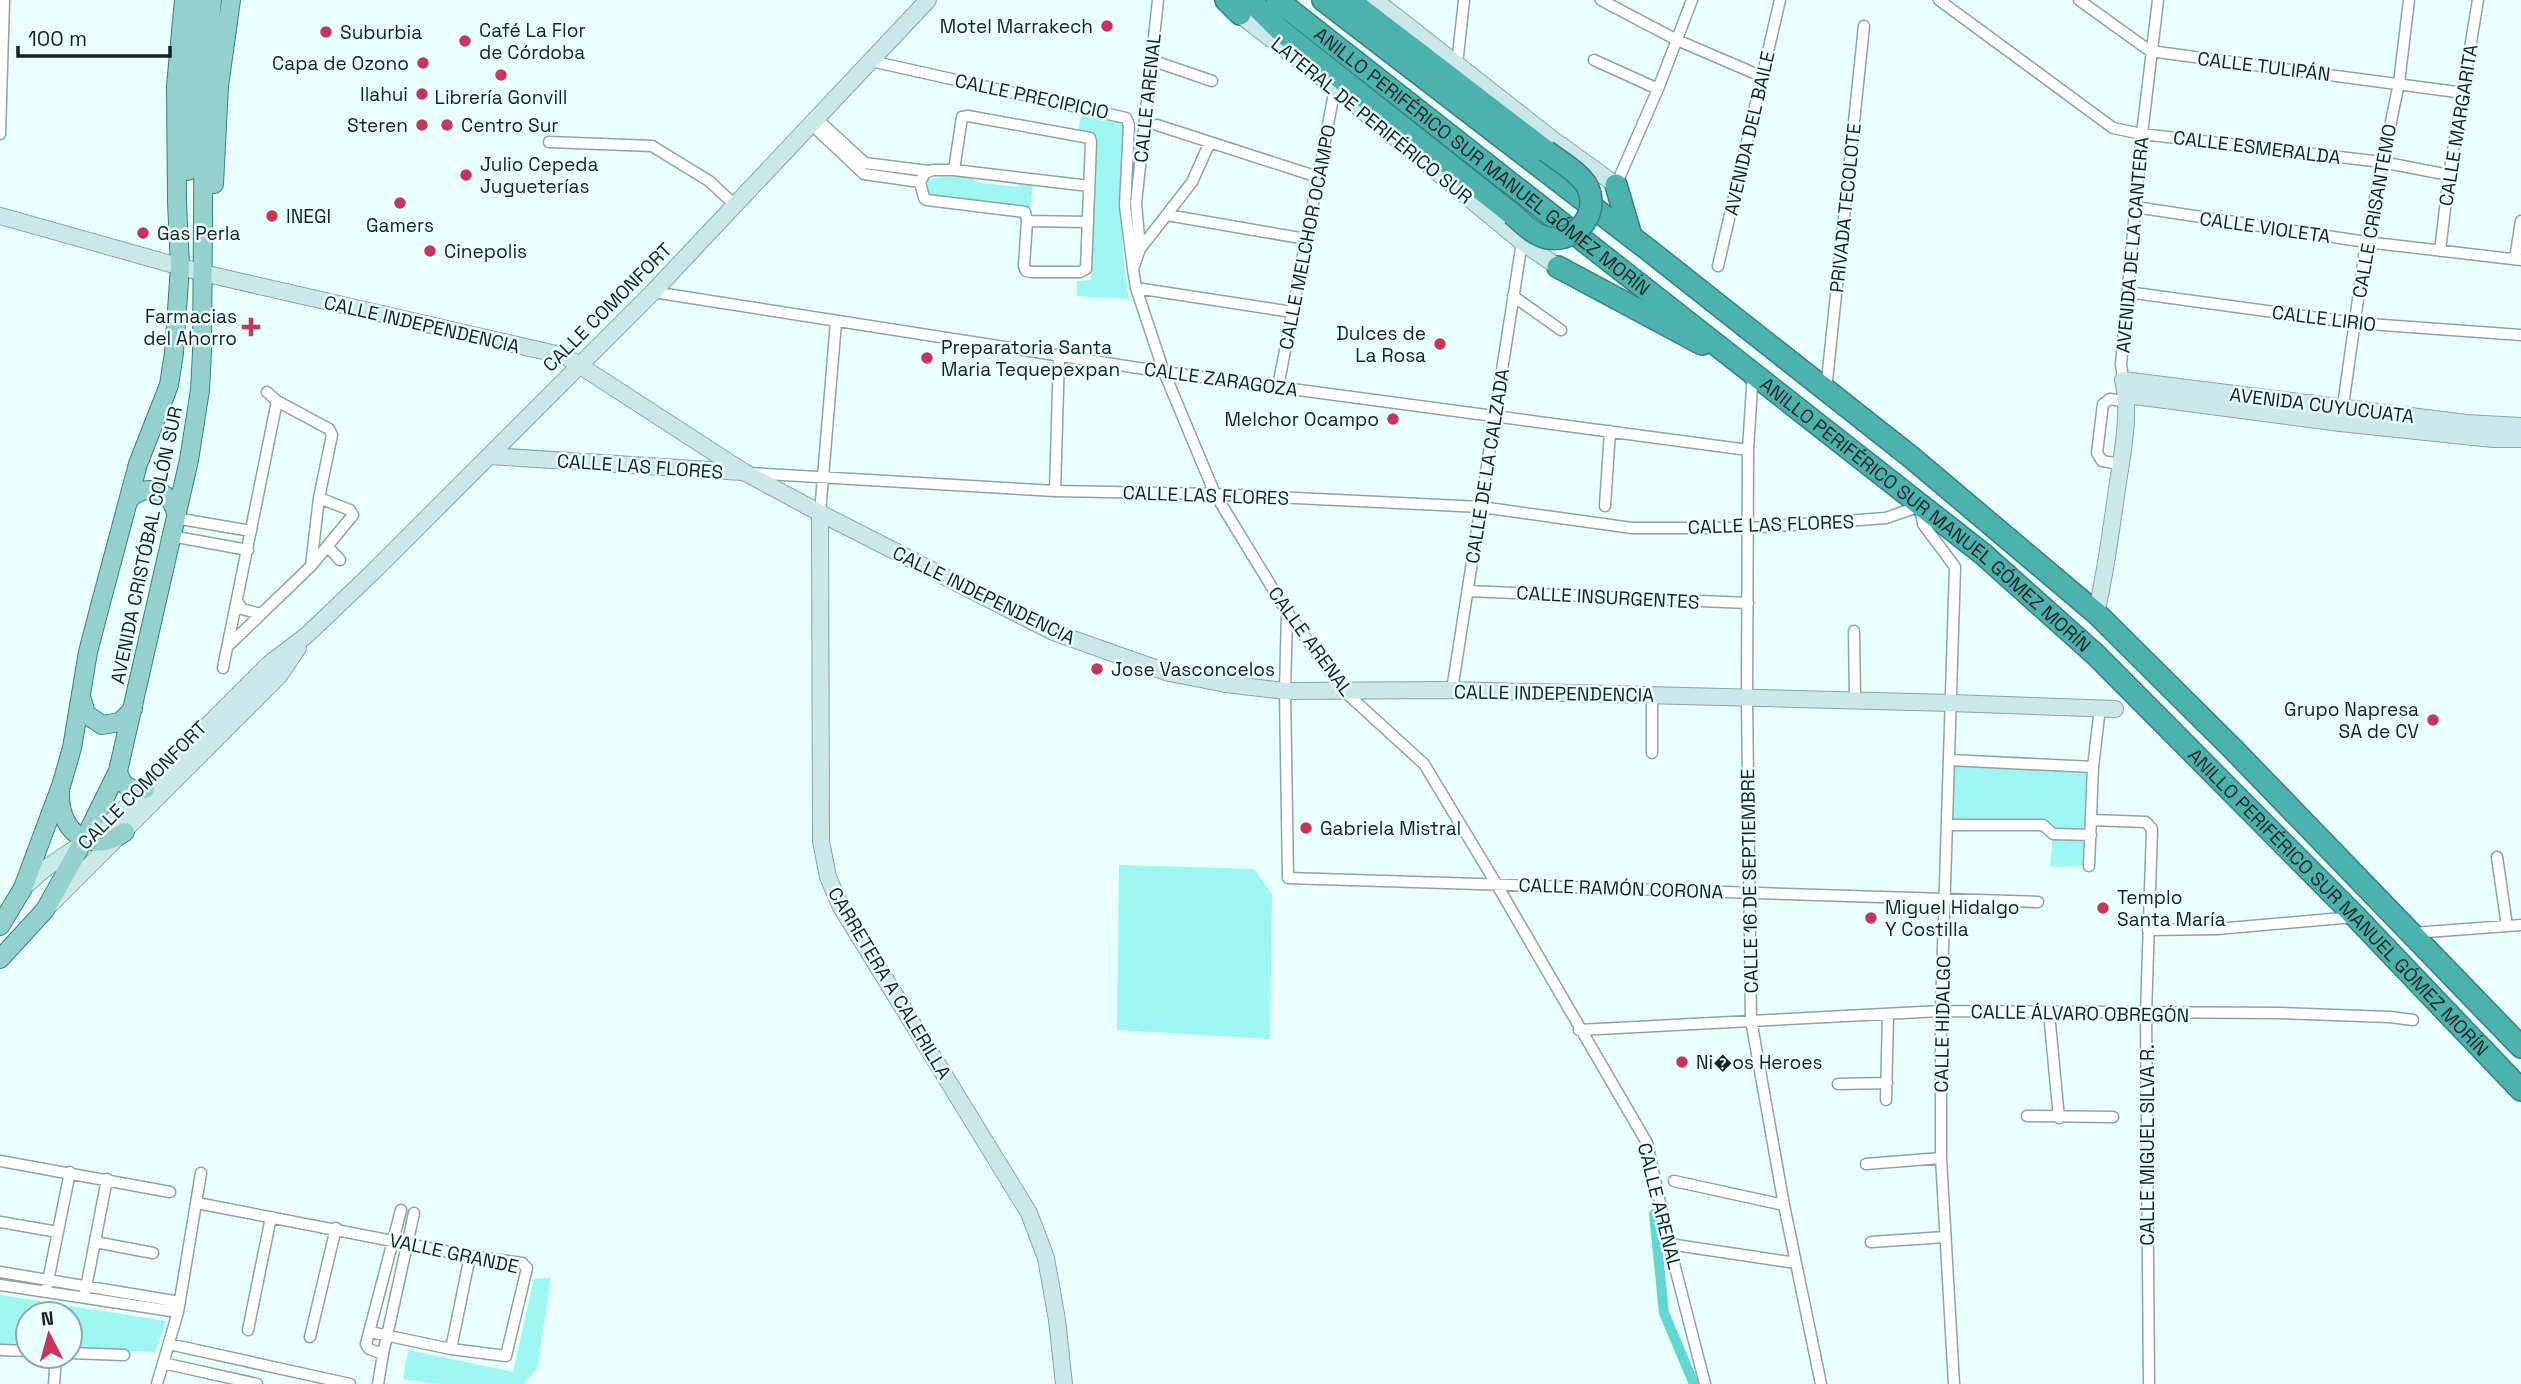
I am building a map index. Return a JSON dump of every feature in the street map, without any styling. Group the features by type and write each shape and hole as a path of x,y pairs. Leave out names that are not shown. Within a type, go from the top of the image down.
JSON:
{"highway":[{"name":"ANILLO PERIFÉRICO SUR MANUEL GÓMEZ MORÍN","path":"1277,0 1983,554 2096,655 2356,917 2521,1090"},
{"name":"ANILLO PERIFÉRICO SUR MANUEL GÓMEZ MORÍN","path":"1323,0 1631,236 1911,457 2096,613 2234,750 2521,1047"},
{"path":"1239,5 1280,30 1539,235 1551,239 1563,238 1574,233 1587,220 1591,202 1586,185 1546,151 1349,0"},
{"path":"1616,185 1631,236"},
{"path":"1558,267 1753,372"}],"main road":[{"name":"AVENIDA CRISTÓBAL COLÓN SUR","path":"23,888 61,786 72,748 88,652 128,501 138,464 169,385 176,343 180,260 176,86 184,0"},
{"path":"180,260 186,234 190,86 198,0"},
{"name":"AVENIDA CRISTÓBAL COLÓN SUR","path":"45,910 118,771 189,460 200,390 204,86 212,0"},
{"path":"203,264 210,231 219,86 231,0"},
{"path":"128,501 142,491 159,491 169,497 174,522"},
{"path":"81,696 86,715 102,725 120,722 133,709"},
{"path":"118,771 125,785 135,790 145,789"},
{"path":"61,786 60,802 64,818 72,831 84,840 104,842 125,832"},
{"name":"CALLE COMONFORT","path":"0,926 23,888"},
{"name":"CALLE COMONFORT","path":"0,959 45,910"}],"street":[{"path":"0,135 5,0"},
{"path":"175,0 182,19"},
{"name":"CALLE COMONFORT","path":"23,888 84,840 103,830 269,664 307,635 490,456 736,206 928,0"},
{"name":"CALLE ARENAL","path":"1158,0 1136,204 1140,249 1133,269 1136,288 1164,372 1215,494 1287,612 1343,691 1424,764 1647,1143 1669,1244 1705,1384"},
{"name":"LATERAL DE PERIFÉRICO SUR","path":"1220,0 1239,5 1522,242 1558,267"},
{"path":"1457,65 1464,0"},
{"path":"1601,0 1677,40 1763,77"},
{"path":"1382,3 1457,65 1616,185 1658,89 1692,0"},
{"name":"AVENIDA DEL BAILE","path":"1718,266 1780,0"},
{"name":"CALLE ESMERALDA","path":"1939,0 2106,124 2141,134 2382,162 2449,175"},
{"name":"CALLE TULIPÁN","path":"2079,0 2150,51 2464,93"},
{"name":"AVENIDA DE LA CANTERA","path":"2096,613 2104,579 2120,464 2126,392 2121,364 2141,134 2158,0"},
{"name":"CALLE CRISANTEMO","path":"2342,415 2366,242 2399,83 2409,0"},
{"name":"CALLE MARGARITA","path":"2440,251 2449,175 2478,0"},
{"name":"PRIVADA TECOLOTE","path":"1826,390 1864,26"},
{"path":"1152,60 1212,81"},
{"name":"CALLE PRECIPICIO","path":"871,61 1126,118 1129,125 1125,206 1133,269"},
{"path":"1594,61 1658,89"},
{"name":"CALLE MELCHOR OCAMPO","path":"1278,387 1335,88"},
{"path":"928,171 920,182 922,195 927,200 1026,213 1026,271 1085,271 1090,138 963,116 954,170"},
{"path":"814,122 840,140 865,163 928,171 954,170 1089,186"},
{"path":"814,122 863,174 920,182"},
{"path":"1157,125 1318,177"},
{"path":"550,142 652,146 709,181 736,206"},
{"path":"1140,249 1192,183 1210,142"},
{"name":"CALLE VIOLETA","path":"2135,207 2366,242 2518,260"},
{"path":"1167,215 1306,239"},
{"name":"CALLE INDEPENDENCIA","path":"0,216 203,264 565,356 744,472 820,513 1053,632 1169,673 1226,684 1285,691 1452,690 2108,709"},
{"path":"2518,260 2521,220"},
{"path":"1027,221 1088,222"},
{"name":"CALLE DE LA CALZADA","path":"1452,690 1522,242"},
{"path":"1136,288 1292,312"},
{"name":"CALLE ZARAGOZA","path":"653,292 1164,372 1748,450"},
{"name":"CALLE LIRIO","path":"2127,292 2355,323 2521,335"},
{"path":"1513,296 1561,330"},
{"path":"820,513 836,322"},
{"path":"1055,491 1059,356"},
{"name":"CALLE 16 DE SEPTIEMBRE","path":"1753,372 1748,450 1747,699 1751,1020 1784,1205 1821,1384"},
{"path":"267,392 277,401 332,432 319,498 311,566"},
{"path":"2120,464 2102,461 2097,453 2104,404 2126,392"},
{"name":"AVENIDA CUYUCUATA","path":"2126,392 2342,415 2521,426"},
{"path":"223,668 277,401"},
{"name":"AVENIDA CUYUCUATA","path":"2342,415 2493,439 2521,439"},
{"path":"1605,506 1610,431"},
{"name":"CALLE LAS FLORES","path":"490,456 1055,491 1215,494 1481,507 1632,528 1749,528 1886,518 1920,506"},
{"path":"227,648 311,566 353,515 350,510 319,498"},
{"name":"CALLE HIDALGO","path":"1920,506 1923,524 1955,567 1941,1011 1941,1158 1954,1384"},
{"name":"CARRETERA A CALERILLA","path":"820,513 821,841 828,877 841,907 1029,1213 1046,1258 1057,1320 1064,1384"},
{"path":"174,522 251,531"},
{"path":"174,522 247,550"},
{"path":"328,547 340,560"},
{"name":"CALLE INSURGENTES","path":"1468,591 1748,603"},
{"path":"237,601 242,608 261,614"},
{"path":"1285,691 1287,612"},
{"path":"1854,631 1855,701"},
{"name":"CALLE COMONFORT","path":"45,910 279,676 307,635"},
{"name":"CALLE RAMÓN CORONA","path":"1285,691 1288,878 2038,902"},
{"path":"1652,695 1652,753"},
{"path":"2089,866 2093,767 2108,709"},
{"path":"1949,760 2093,767"},
{"name":"CALLE MIGUEL SILVA R.","path":"2091,820 2146,821 2152,829 2146,1014 2149,1384"},
{"path":"1947,825 2043,825 2053,834 2091,835"},
{"path":"2497,857 2507,926"},
{"path":"2148,930 2217,929 2356,917"},
{"path":"2413,933 2521,925"},
{"name":"CALLE ÁLVARO OBREGÓN","path":"1579,1030 1941,1011 2280,1013 2413,1020"},
{"path":"2049,1013 2059,1118"},
{"path":"1886,1100 1888,1014"},
{"path":"1838,1084 1886,1083"},
{"path":"2027,1116 2113,1116"},
{"path":"1866,1164 1941,1158"},
{"path":"0,1161 170,1192"},
{"path":"47,1286 70,1172"},
{"path":"157,1384 179,1307 201,1173"},
{"path":"86,1292 107,1179"},
{"path":"1674,1181 1784,1205"},
{"name":"VALLE GRANDE","path":"197,1203 470,1256 522,1263 527,1268 506,1356 451,1349 370,1332"},
{"path":"383,1354 369,1349 366,1344 401,1210"},
{"path":"378,1384 414,1213"},
{"path":"248,1331 271,1217"},
{"path":"0,1222 58,1232"},
{"path":"310,1337 336,1228"},
{"path":"1871,1242 1945,1237"},
{"path":"95,1242 153,1253"},
{"path":"1669,1244 1796,1263"},
{"path":"451,1349 470,1256"},
{"path":"0,1272 47,1286"},
{"path":"0,1285 47,1286 179,1307"},
{"path":"169,1344 350,1384"},
{"path":"84,1354 124,1355"},
{"path":"163,1363 257,1384"}],"shaded area":[{"path":"1082,113 1121,122 1124,126 1122,234 1129,299 1077,296 1077,281 1091,280 1096,134 1078,131"},
{"path":"959,175 974,177 974,182 1018,187 1019,182 1033,184 1030,210 929,198 924,193 925,181"},
{"path":"1949,760 2093,767 2089,866 2050,867 2053,834 2043,825 1947,825"},
{"path":"1119,865 1254,869 1272,894 1270,1039 1117,1030"},
{"path":"551,1278 537,1369 523,1384 438,1384 403,1379 408,1350 513,1372 534,1279"},
{"path":"0,1295 32,1300 14,1300 14,1346 0,1345"},
{"path":"84,1308 166,1321 155,1352 84,1349"}],"waterway":[{"path":"1654,1214 1664,1313 1694,1384"}],"place":[{"name":"Motel Marrakech","path":"1107,26"},
{"name":"Suburbia","path":"326,32"},
{"name":"Café La Flor de Córdoba","path":"465,41"},
{"name":"Capa de Ozono","path":"423,63"},
{"name":"Librería Gonvill","path":"501,75"},
{"name":"Ilahui","path":"422,94"},
{"name":"Steren","path":"422,125"},
{"name":"Centro Sur","path":"447,125"},
{"name":"Julio Cepeda Jugueterías","path":"466,175"},
{"name":"Gamers","path":"400,203"},
{"name":"INEGI","path":"272,216"},
{"name":"Gas Perla","path":"143,233"},
{"name":"Cinepolis","path":"430,251"},
{"name":"Farmacias del Ahorro","path":"251,327"},
{"name":"Dulces de La Rosa","path":"1440,344"},
{"name":"Preparatoria Santa Maria Tequepexpan","path":"927,358"},
{"name":"Melchor Ocampo","path":"1393,419"},
{"name":"Jose Vasconcelos","path":"1097,669"},
{"name":"Grupo Napresa SA de CV","path":"2433,720"},
{"name":"Gabriela Mistral","path":"1306,828"},
{"name":"Templo Santa María","path":"2103,908"},
{"name":"Miguel Hidalgo Y Costilla","path":"1871,918"},
{"name":"Ni�os Heroes","path":"1682,1062"}]}
